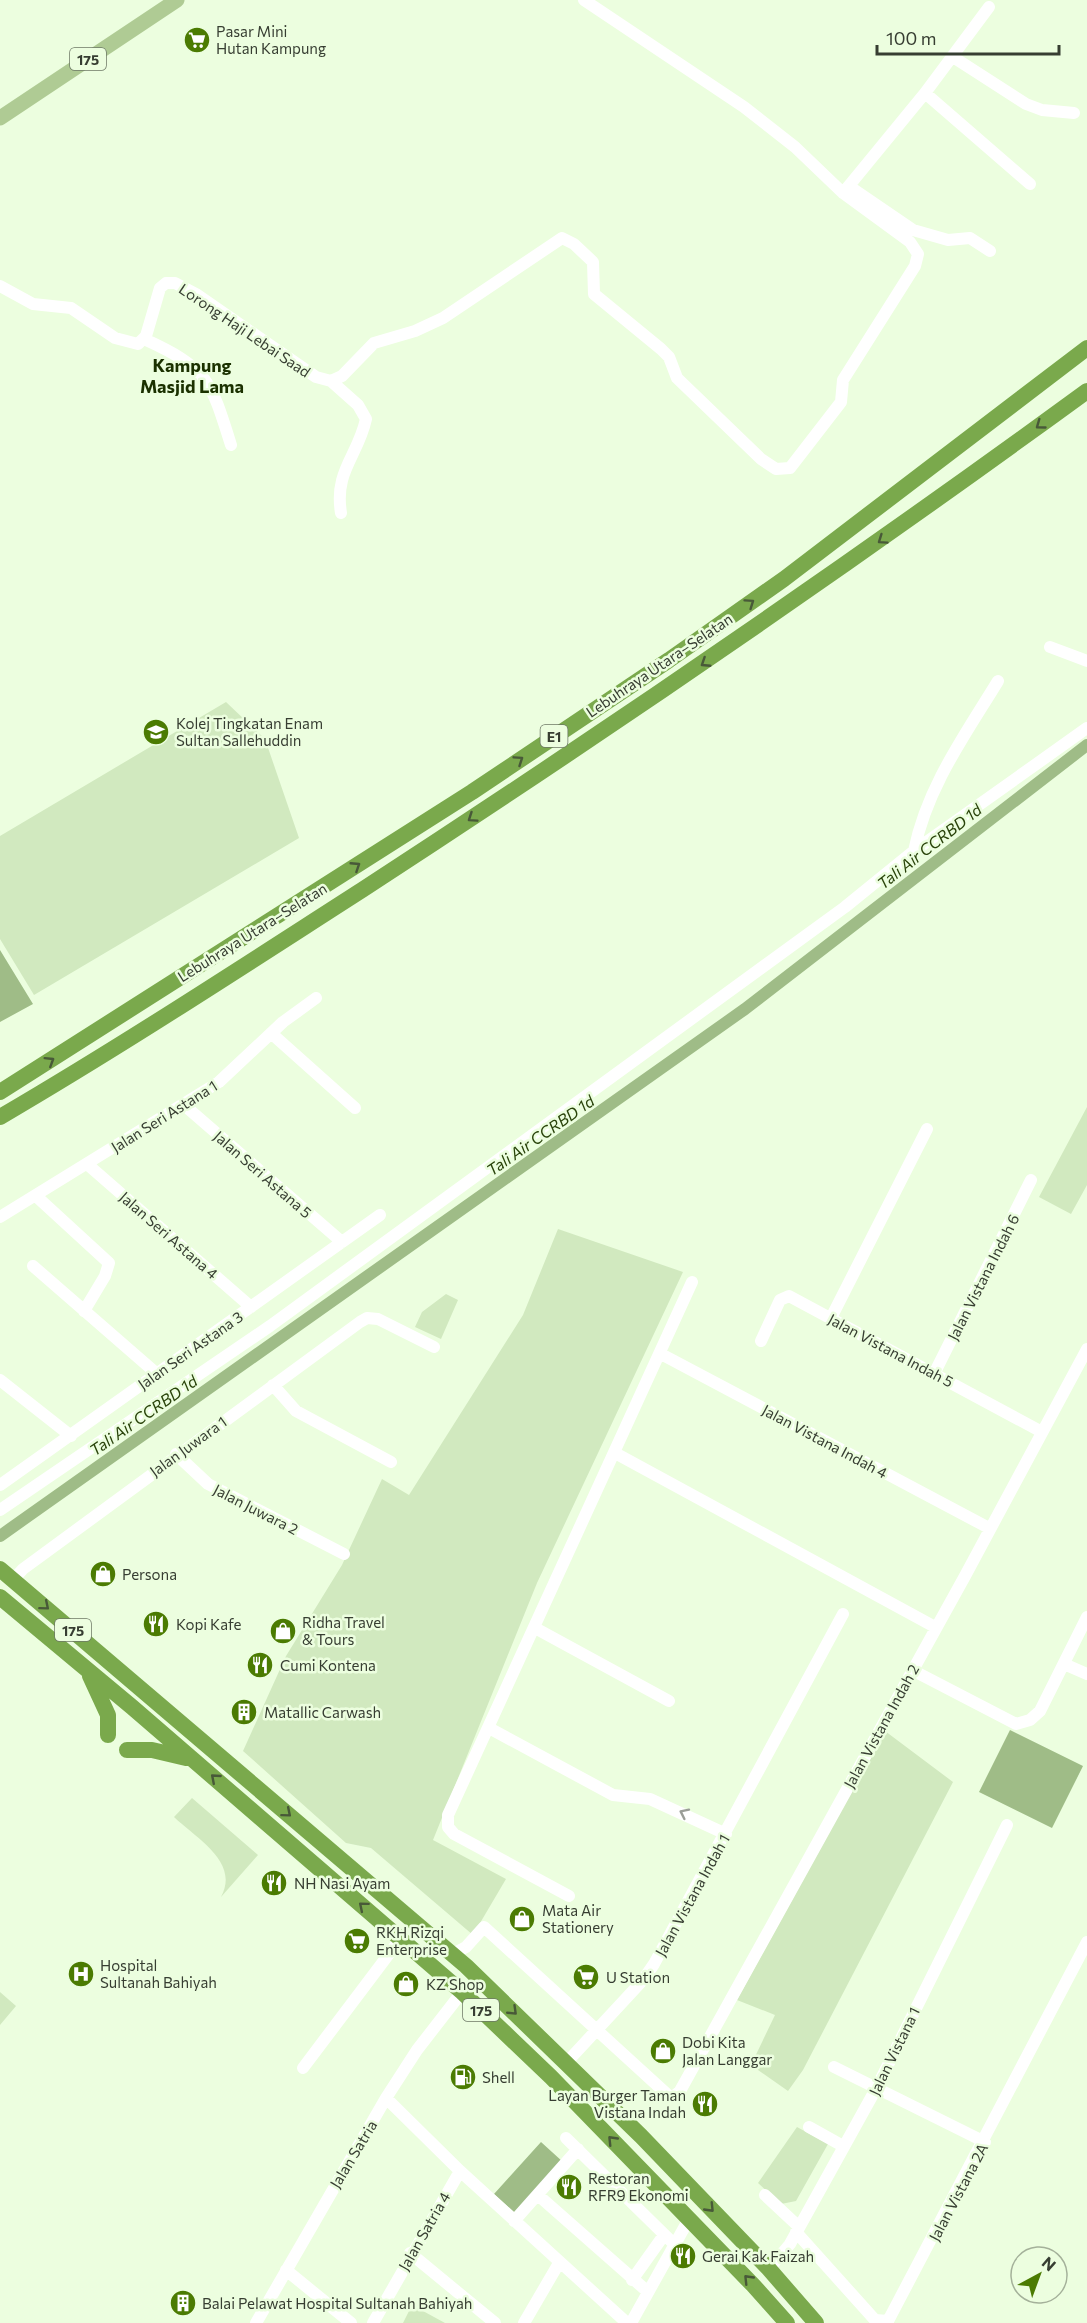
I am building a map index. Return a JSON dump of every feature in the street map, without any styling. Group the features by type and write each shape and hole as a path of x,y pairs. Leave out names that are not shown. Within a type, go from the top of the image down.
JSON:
{"highway":[{"name":"Lebuhraya Utara–Selatan","path":"0,1092 472,792 669,660 838,539 1087,348"},
{"name":"Lebuhraya Utara–Selatan","path":"0,1117 87,1066 299,930 723,651 1087,391"},
{"name":"175","path":"6,1574 451,1955 567,2062 769,2269 816,2323"},
{"name":"175","path":"0,1597 196,1761 462,1992 551,2077 787,2323"},
{"path":"86,1669 105,1707 108,1735"},
{"path":"132,1707 146,1692"},
{"path":"150,1722 164,1707"},
{"path":"127,1750 168,1752 196,1761"}],"main road":[{"name":"175","path":"0,118 177,0"}],"street":[{"path":"584,0 744,107 847,190 913,230 948,240 970,238 990,251"},
{"path":"847,190 925,93 989,7"},
{"path":"952,57 1026,104 1042,110 1074,113"},
{"path":"925,93 1030,184"},
{"name":"Lorong Haji Lebai Saad","path":"144,339 160,288 166,283 175,283 196,294 305,370 323,381 331,381 342,376 367,347 442,318 562,238 574,244 593,262 594,294 666,354 677,378 730,432 770,466 785,470 794,464 839,406 843,397 843,380 918,260 918,254 910,242 847,190"},
{"path":"0,286 33,304 71,308 125,342 138,344 144,339 182,358 210,384 231,445"},
{"path":"331,381 358,405 366,419 342,476 339,490 341,513"},
{"path":"1050,647 1087,661"},
{"path":"914,850 924,813 957,744 998,681"},
{"path":"0,1510 270,1326 845,907 914,850 1087,728"},
{"name":"Jalan Seri Astana 1","path":"0,1217 184,1105 230,1073 271,1033 316,998"},
{"path":"271,1033 355,1108"},
{"name":"Jalan Seri Astana 5","path":"184,1105 342,1242"},
{"path":"831,1318 927,1129"},
{"name":"Jalan Seri Astana 4","path":"87,1164 251,1307"},
{"name":"Jalan Vistana Indah 6","path":"934,1374 1031,1180"},
{"path":"36,1196 109,1263 105,1276 84,1311"},
{"name":"Jalan Seri Astana 3","path":"0,1485 380,1215"},
{"path":"33,1266 156,1373"},
{"path":"569,1896 465,1840 448,1827 448,1815 692,1282"},
{"name":"Jalan Vistana Indah 5","path":"760,1341 780,1300 785,1295 1042,1432"},
{"name":"Jalan Juwara 1","path":"6,1574 39,1556 353,1326 368,1318 396,1326 435,1347"},
{"name":"Jalan Vistana Indah 2","path":"598,2030 669,2096 676,2094 693,2068 1085,1353"},
{"name":"Jalan Vistana Indah 4","path":"661,1354 990,1528"},
{"path":"0,1380 70,1436"},
{"path":"273,1385 301,1414 391,1462"},
{"path":"615,1454 935,1628"},
{"name":"Jalan Juwara 2","path":"176,1455 208,1484 344,1554"},
{"name":"Jalan Vistana Indah 1","path":"567,2062 598,2030 654,1964 843,1614"},
{"path":"912,1670 1016,1724 1030,1720 1040,1711 1087,1617"},
{"path":"535,1628 669,1701"},
{"path":"1064,1664 1087,1674"},
{"path":"489,1728 613,1795 641,1797 669,1806 726,1834"},
{"name":"Jalan Vistana 1","path":"769,2269 790,2244 877,2087 1007,1825"},
{"path":"451,1955 466,1947 484,1927 598,2030"},
{"path":"303,2068 401,1938"},
{"name":"Jalan Vistana 2A","path":"797,2229 875,2320 888,2321 985,2142 1087,1942"},
{"name":"Jalan Satria","path":"256,2323 386,2098 417,2050 462,1992"},
{"path":"834,2067 985,2142"},
{"path":"386,2098 559,2263 629,2323 689,2219"},
{"path":"809,2127 843,2146"},
{"path":"566,2138 675,2245"},
{"path":"514,2221 539,2196 578,2150"},
{"name":"Jalan Satria 4","path":"373,2323 410,2253 460,2171"},
{"path":"765,2195 797,2229"},
{"path":"539,2196 648,2292"},
{"path":"632,2280 664,2235"},
{"path":"410,2253 495,2323"},
{"path":"524,2323 559,2263"},
{"path":"286,2270 351,2323"}],"shaded area":[{"path":"226,702 265,739 299,838 34,995 0,939 0,836"},
{"path":"0,950 33,1004 0,1022"},
{"path":"1087,1107 1087,1185 1071,1214 1039,1197"},
{"path":"558,1229 683,1272 537,1583 433,1840 506,1879 473,1935 371,1848 346,1843 243,1751 286,1656 342,1565 382,1479 409,1495 523,1315"},
{"path":"446,1294 458,1300 441,1339 415,1327 422,1312"},
{"path":"1010,1730 1083,1766 1052,1828 979,1792"},
{"path":"885,1731 953,1782 803,2070 788,2091 751,2065 775,2015 737,2000"},
{"path":"192,1798 258,1855 221,1897 225,1884 225,1873 221,1862 204,1843 174,1817"},
{"path":"0,1992 16,2006 0,2025"},
{"path":"797,2127 828,2144 796,2201 781,2204 758,2183"},
{"path":"541,2142 563,2162 516,2214 494,2194"},
{"path":"412,2305 445,2323 403,2323"}],"waterway":[{"name":"Tali Air CCRBD 1d","path":"0,1536 745,1009 1087,745"}],"place":[{"name":"Pasar Mini Hutan Kampung","path":"197,40"},
{"name":"Kolej Tingkatan Enam Sultan Sallehuddin","path":"156,732"},
{"name":"Persona","path":"103,1574"},
{"name":"Kopi Kafe","path":"156,1624"},
{"name":"Ridha Travel & Tours","path":"283,1631"},
{"name":"Cumi Kontena","path":"260,1665"},
{"name":"Matallic Carwash","path":"244,1712"},
{"name":"NH Nasi Ayam","path":"274,1883"},
{"name":"Mata Air Stationery","path":"522,1919"},
{"name":"RKH Rizqi Enterprise","path":"357,1941"},
{"name":"Hospital Sultanah Bahiyah","path":"81,1974"},
{"name":"U Station","path":"586,1977"},
{"name":"KZ Shop","path":"406,1984"},
{"name":"Dobi Kita Jalan Langgar","path":"663,2051"},
{"name":"Shell","path":"463,2077"},
{"name":"Layan Burger Taman Vistana Indah","path":"705,2104"},
{"name":"Restoran RFR9 Ekonomi","path":"569,2187"},
{"name":"Gerai Kak Faizah","path":"683,2256"},
{"name":"Balai Pelawat Hospital Sultanah Bahiyah","path":"183,2303"}],"district":[{"name":"Kampung Masjid Lama","path":"192,376"}]}
